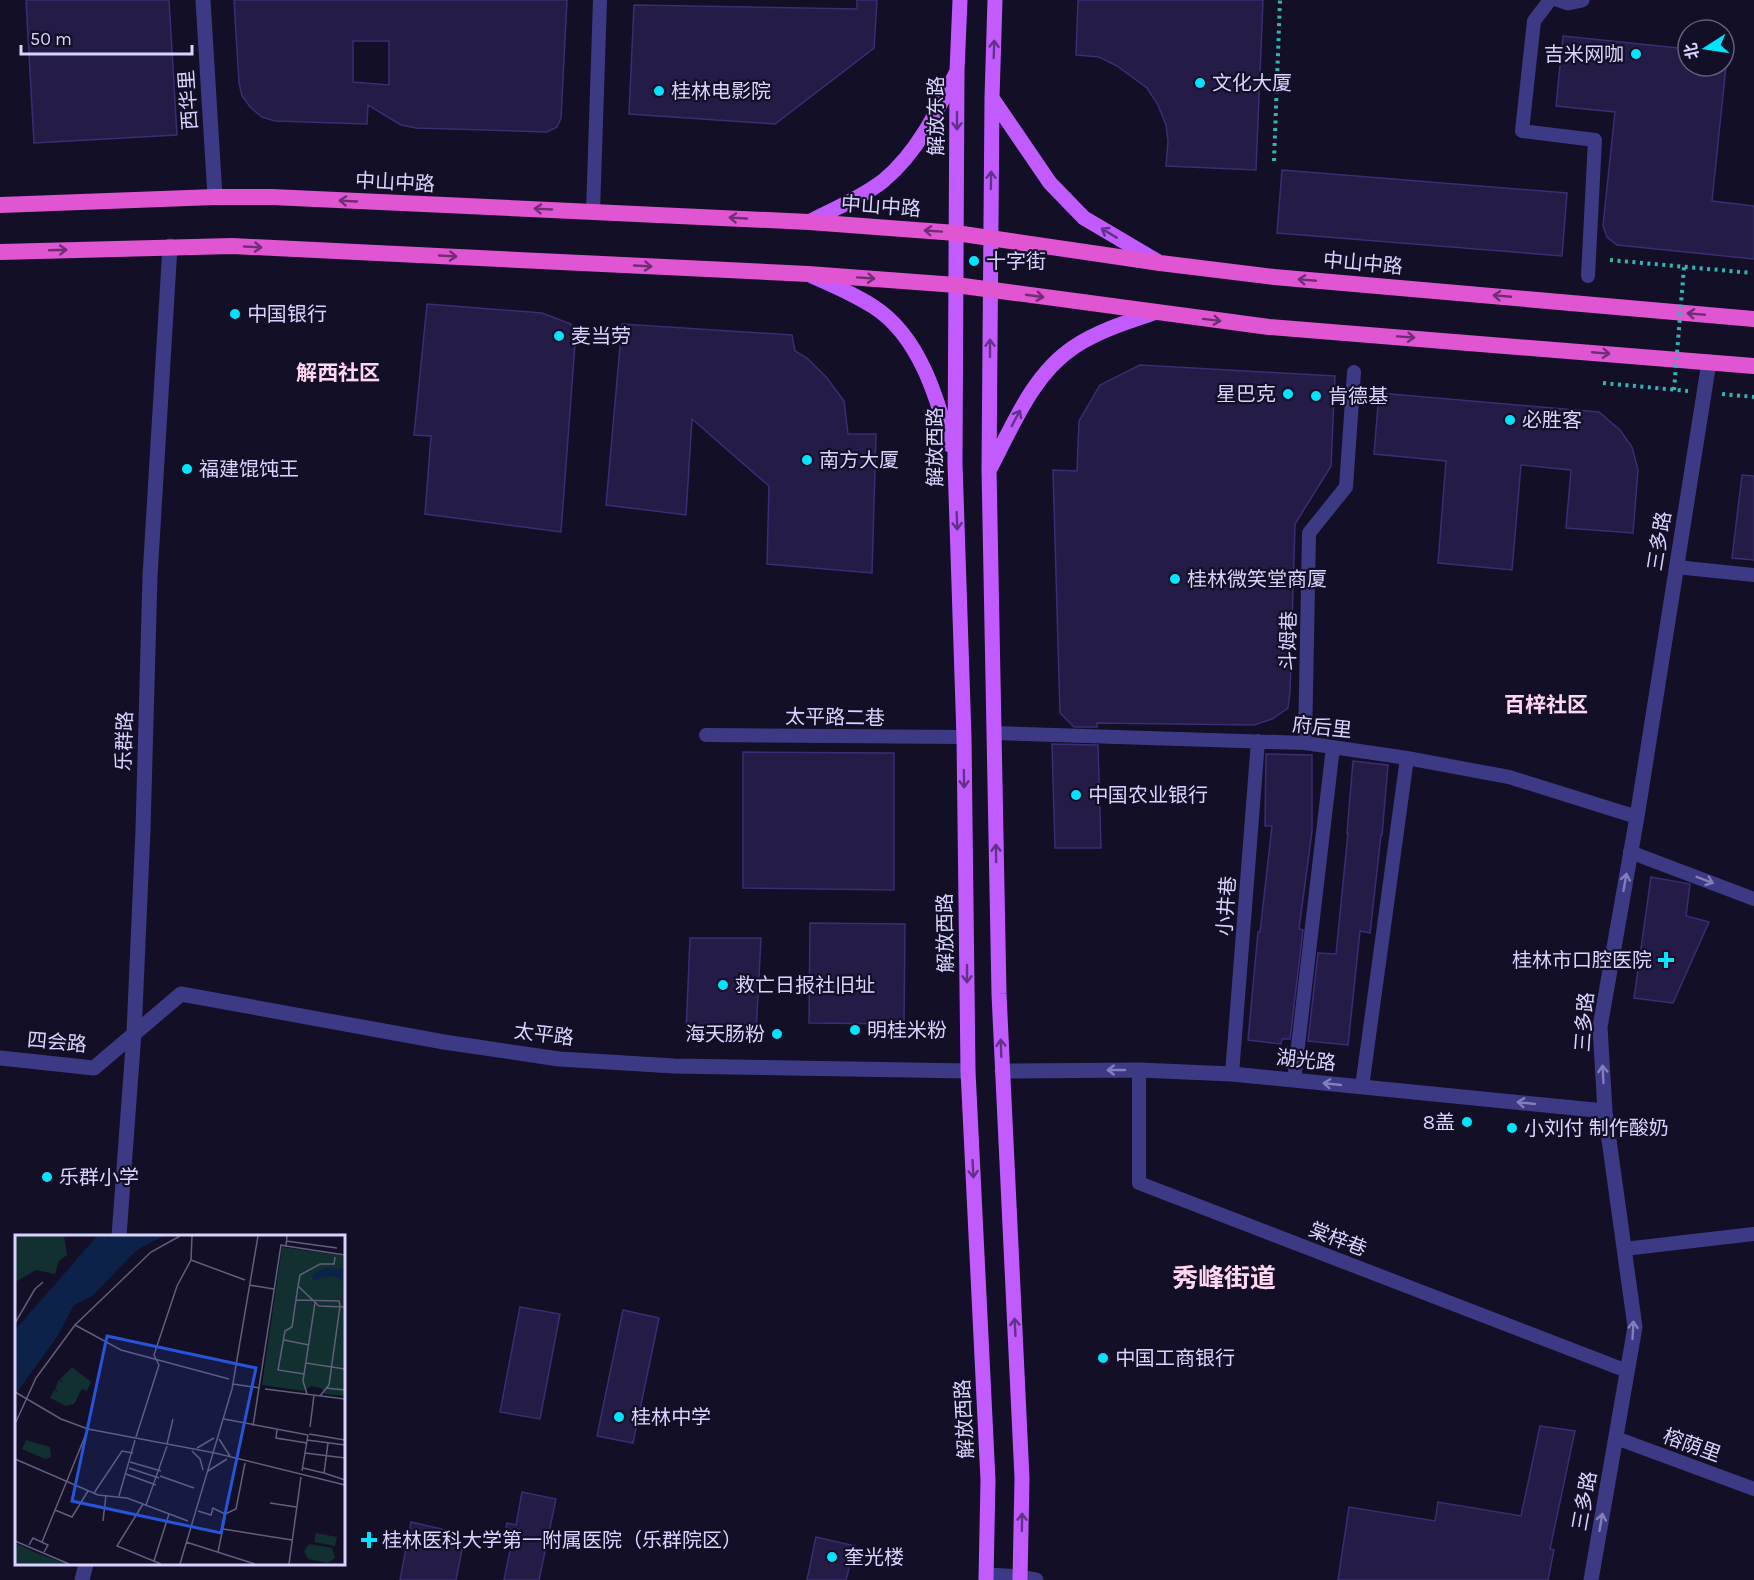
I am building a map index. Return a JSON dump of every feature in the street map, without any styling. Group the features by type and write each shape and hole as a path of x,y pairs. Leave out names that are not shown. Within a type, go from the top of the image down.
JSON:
{"highway":[{"name":"中山中路","path":"0,205 215,197 284,198 809,222 956,233 1274,277 1754,319"},
{"path":"0,252 232,246 808,274 956,285 1269,327 1754,366"}],"main road":[{"name":"解放东路","path":"956,285 957,71 960,0"},
{"path":"995,0 989,470 994,733 1002,1071 1026,1579"},
{"path":"809,222 852,201 883,180 912,151 937,111 957,71"},
{"path":"992,98 1050,183 1084,218 1160,263"},
{"path":"808,274 845,290 876,308 904,335 924,368 936,396 955,463"},
{"name":"解放西路","path":"956,285 955,463 964,737 968,1071 988,1480 986,1577"},
{"path":"989,470 1020,410 1047,369 1074,347 1106,330 1154,313"}],"street":[{"name":"西华里","path":"203,0 215,197"},
{"path":"1560,0 1568,3 1582,0"},
{"name":"乐群路","path":"119,1235 134,1033 143,830 150,576 170,246"},
{"name":"三多路","path":"1591,1580 1635,1327 1605,1111 1600,1027 1637,817 1709,362"},
{"name":"太平路","path":"134,1033 181,994 444,1042 559,1059 674,1066 968,1071"},
{"name":"四会路","path":"0,1058 94,1068 134,1033"},
{"name":"湖光路","path":"1002,1071 1139,1070 1232,1074 1605,1111"},
{"path":"82,1580 86,1565"},
{"path":"986,1577 1026,1579"}],"lane":[{"path":"593,212 600,0"},
{"path":"1550,0 1533,21 1522,131 1595,140 1588,276"},
{"name":"斗姆巷","path":"1305,743 1309,533 1346,487 1354,372"},
{"path":"1676,567 1754,575"},
{"name":"府后里","path":"994,733 1305,743 1407,758 1509,777 1637,817"},
{"name":"太平路二巷","path":"706,735 964,737"},
{"name":"小井巷","path":"1232,1074 1258,741"},
{"path":"1293,1080 1334,747"},
{"path":"1362,1087 1407,758"},
{"path":"1630,852 1754,899"},
{"name":"棠梓巷","path":"1139,1070 1139,1183 1627,1371"},
{"path":"1624,1249 1754,1234"},
{"name":"榕荫里","path":"1616,1438 1754,1489"}],"path":[{"path":"1274,161 1280,0"},
{"path":"1610,260 1752,273"},
{"path":"1603,383 1674,390 1684,267"}],"building":[{"path":"26,0 169,0 177,135 34,143"},
{"path":"234,0 567,0 561,118 557,127 547,132 416,128 401,125 368,105 367,124 275,121 262,117 251,108 242,96 239,83","holes":["353,41 389,41 389,85 353,82"]},
{"path":"857,0 877,0 874,48 775,124 629,114 634,5 857,9"},
{"name":"文化大厦","path":"1078,0 1263,0 1256,170 1166,166 1168,141 1166,125 1158,105 1147,88 1117,66 1099,57 1076,55"},
{"path":"1563,36 1676,48 1676,78 1725,78 1712,201 1754,206 1754,259 1617,245 1607,237 1603,226 1615,112 1556,106"},
{"path":"1282,170 1567,193 1562,256 1277,233"},
{"path":"427,304 542,313 571,324 575,344 561,532 425,514 431,436 414,435"},
{"name":"南方大厦","path":"622,324 792,335 795,351 807,358 827,378 844,401 848,434 876,434 872,573 767,564 769,486 692,419 686,515 606,505"},
{"name":"桂林微笑堂商厦","path":"1140,365 1335,376 1331,466 1295,524 1288,708 1272,719 1254,725 1097,723 1097,727 1074,727 1060,713 1053,470 1077,471 1079,421 1100,385"},
{"path":"1379,393 1599,412 1620,430 1632,447 1638,470 1633,533 1566,528 1571,470 1521,465 1512,570 1438,563 1446,461 1374,454"},
{"path":"1742,475 1754,476 1754,560 1732,558"},
{"name":"中国农业银行","path":"1052,744 1098,745 1101,848 1055,848"},
{"path":"743,752 894,753 894,890 743,888"},
{"path":"1266,754 1312,755 1312,831 1299,929 1303,930 1290,1039 1282,1039 1281,1044 1248,1040 1258,932 1260,932 1272,826 1265,826"},
{"path":"1353,761 1388,765 1370,933 1360,931 1348,1045 1308,1041 1318,953 1336,954"},
{"name":"桂林市口腔医院","path":"1651,877 1690,884 1686,916 1709,922 1673,1003 1634,998"},
{"path":"810,923 905,924 904,1024 809,1023"},
{"name":"救亡日报社旧址","path":"690,938 761,938 756,1033 686,1032"},
{"path":"520,1307 560,1314 540,1419 500,1412"},
{"path":"623,1310 659,1318 633,1443 597,1436"},
{"path":"1540,1426 1575,1431 1550,1549 1554,1550 1548,1580 1338,1580 1349,1507 1435,1521 1438,1502 1521,1516"},
{"path":"522,1492 556,1499 539,1580 504,1580 511,1546 503,1544 507,1523 516,1525"},
{"path":"411,1522 442,1529 440,1539 463,1544 456,1580 400,1580"},
{"name":"奎光楼","path":"816,1537 855,1546 846,1580 807,1580"}],"place":[{"name":"吉米网咖","path":"1636,54"},
{"name":"文化大厦","path":"1200,83"},
{"name":"桂林电影院","path":"659,91"},
{"name":"十字街","path":"974,261"},
{"name":"中国银行","path":"235,314"},
{"name":"麦当劳","path":"559,336"},
{"name":"星巴克","path":"1288,394"},
{"name":"肯德基","path":"1316,396"},
{"name":"必胜客","path":"1510,420"},
{"name":"南方大厦","path":"807,460"},
{"name":"福建馄饨王","path":"187,469"},
{"name":"桂林微笑堂商厦","path":"1175,579"},
{"name":"中国农业银行","path":"1076,795"},
{"name":"桂林市口腔医院","path":"1666,960"},
{"name":"救亡日报社旧址","path":"723,985"},
{"name":"明桂米粉","path":"855,1030"},
{"name":"海天肠粉","path":"777,1034"},
{"name":"8盖","path":"1467,1122"},
{"name":"小刘付 制作酸奶","path":"1512,1128"},
{"name":"乐群小学","path":"47,1177"},
{"name":"中国工商银行","path":"1103,1358"},
{"name":"桂林中学","path":"619,1417"},
{"name":"桂林医科大学第一附属医院（乐群院区）","path":"369,1540"},
{"name":"奎光楼","path":"832,1557"}],"district":[{"name":"解西社区","path":"338,373"},
{"name":"百梓社区","path":"1546,705"},
{"name":"秀峰街道","path":"1224,1278"}]}
